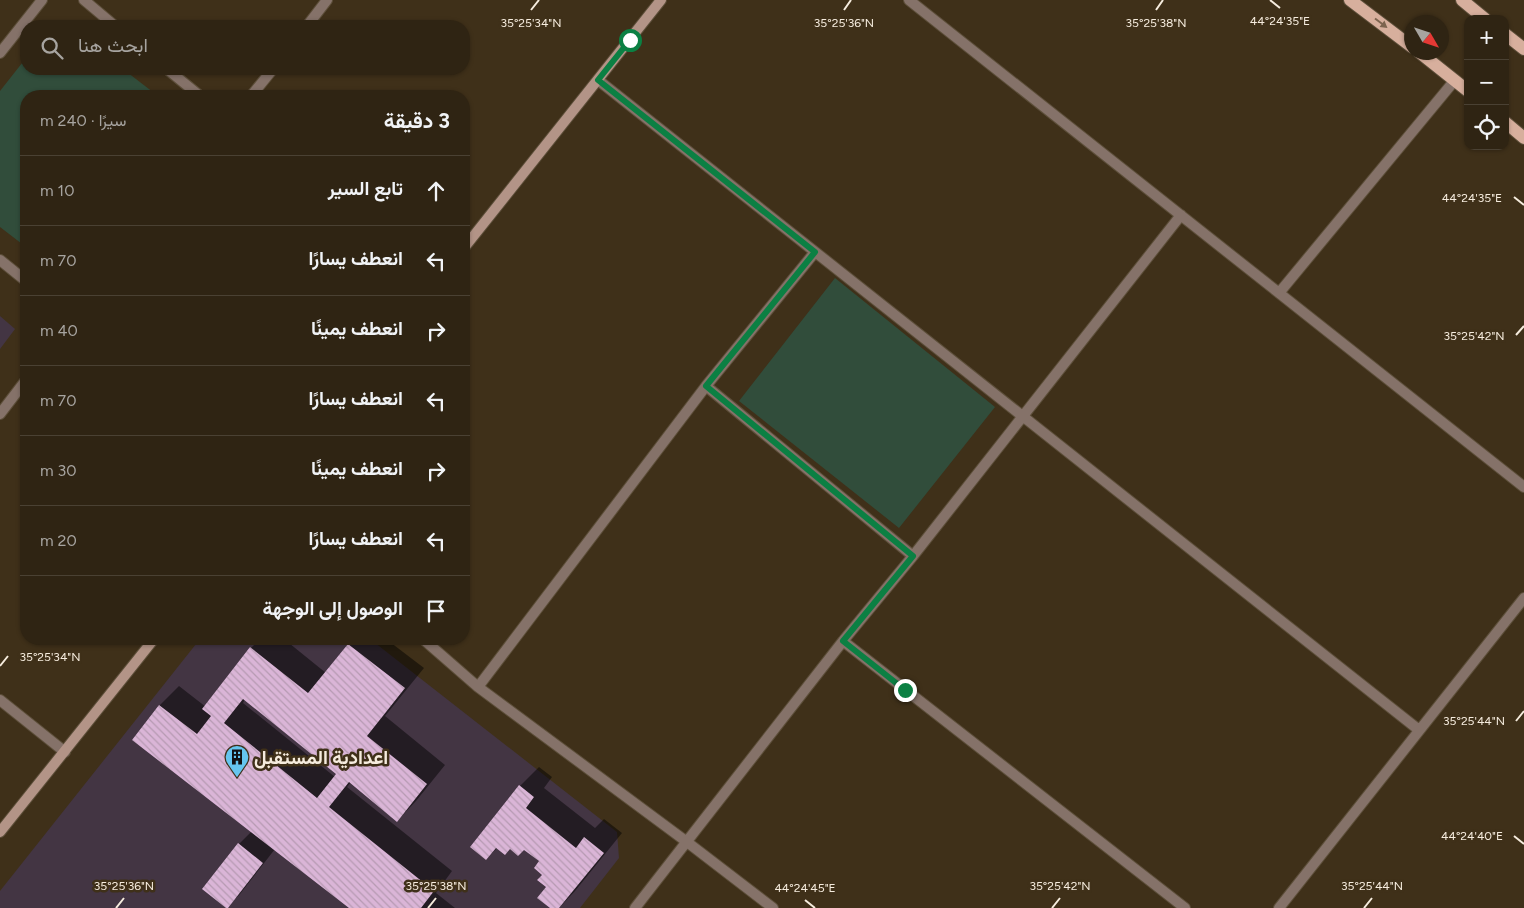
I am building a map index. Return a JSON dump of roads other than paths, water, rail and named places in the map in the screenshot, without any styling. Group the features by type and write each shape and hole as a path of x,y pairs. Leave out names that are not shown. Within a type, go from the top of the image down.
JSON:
{"main road":[{"path":"1350,0 1404,41"},
{"path":"1462,0 1480,15"},
{"path":"1509,37 1524,49"},
{"path":"1429,60 1464,88"},
{"path":"1509,125 1524,138"}],"street":[{"path":"26,20 42,0"},
{"path":"84,0 108,20"},
{"path":"312,20 327,0"},
{"path":"470,240 661,0"},
{"path":"909,0 1524,487"},
{"path":"0,53 20,28"},
{"path":"174,75 193,90"},
{"path":"256,90 268,75"},
{"path":"598,80 1419,730"},
{"path":"1279,293 1454,80"},
{"path":"634,908 1181,215"},
{"path":"478,687 706,386 815,252"},
{"path":"0,260 20,276"},
{"path":"706,386 913,556"},
{"path":"0,414 20,388"},
{"path":"1279,908 1524,598"},
{"path":"843,641 1185,908"},
{"path":"0,832 149,645"},
{"path":"430,645 478,687 773,908"},
{"path":"0,700 65,752"}],"place":[{"name":"اعدادية المستقبل","path":"237,778"}]}
